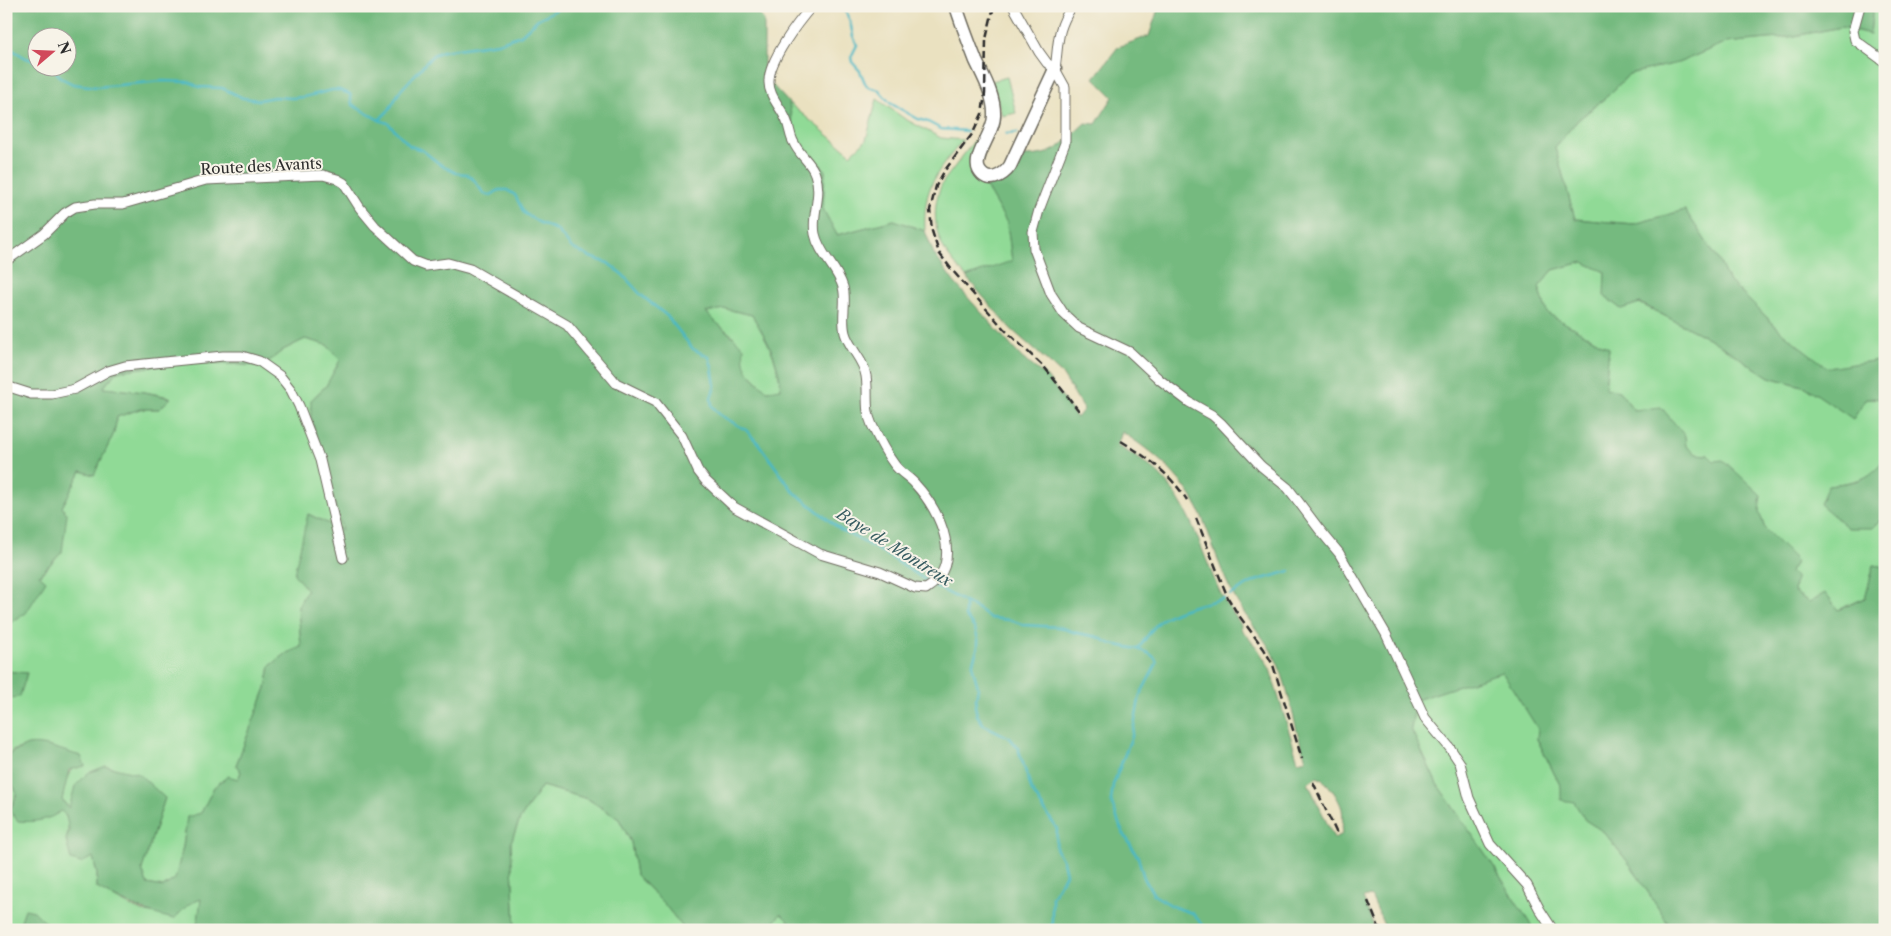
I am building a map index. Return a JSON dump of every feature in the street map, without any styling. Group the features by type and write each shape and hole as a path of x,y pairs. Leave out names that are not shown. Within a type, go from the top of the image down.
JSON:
{"street":[{"name":"Route des Avants","path":"6,261 44,234 65,212 75,207 94,204 123,204 206,180 305,176 332,177 344,184 375,226 412,261 426,266 448,263 470,269 567,325 616,383 655,402 682,436 698,471 734,507 820,554 880,572 915,588 926,590 934,584 944,571 947,548 943,530 923,492 895,466 868,416 866,375 845,335 843,325 843,289 835,268 817,242 815,231 819,196 816,177 813,168 793,143 787,121 770,91 769,78 778,56 812,6"},
{"path":"956,6 994,108 992,129 978,162 979,169 985,176 990,178 998,177 1006,172 1027,133 1055,69 1058,34 1072,6"},
{"path":"1013,6 1042,57 1055,69 1065,87 1065,143 1038,210 1033,232 1034,249 1051,294 1064,314 1079,328 1130,352 1160,380 1188,402 1221,422 1261,466 1288,488 1339,552 1386,634 1425,718 1460,763 1469,798 1490,844 1527,885 1553,930"},
{"path":"1860,6 1853,31 1855,40 1885,62"},
{"path":"6,386 32,394 52,394 75,389 108,371 125,366 228,355 259,361 280,376 291,390 299,406 320,460 344,558"}],"green space":[{"path":"6,6 752,6 764,20 764,76 789,103 794,134 825,170 823,209 837,235 894,220 925,231 934,254 954,282 1022,358 1047,377 1077,418 1084,409 1062,374 1011,329 966,277 1012,261 1007,223 986,187 1006,179 1022,156 1043,154 1058,148 1085,123 1096,124 1113,97 1094,78 1118,47 1149,36 1159,6 1873,6 1870,34 1842,27 1789,37 1725,43 1678,63 1629,74 1611,93 1578,120 1555,147 1575,219 1634,224 1685,210 1719,261 1728,280 1784,334 1828,368 1885,359 1885,399 1867,398 1853,419 1806,387 1769,377 1712,340 1640,303 1621,309 1604,296 1605,272 1583,262 1553,270 1539,287 1547,313 1609,348 1605,388 1619,391 1634,410 1661,407 1685,436 1686,446 1696,454 1708,455 1714,461 1723,460 1761,495 1759,511 1765,529 1797,561 1790,572 1796,578 1794,592 1809,602 1825,593 1838,610 1865,598 1874,565 1885,567 1885,930 1672,930 1632,867 1604,832 1585,820 1574,802 1561,800 1561,787 1537,739 1538,729 1502,672 1416,700 1411,729 1437,784 1491,862 1534,930 1386,930 1370,896 1363,898 1375,930 798,930 781,914 767,930 685,930 665,905 636,875 631,842 619,819 588,799 542,786 520,819 511,842 515,930 193,930 198,921 201,899 189,904 174,919 134,906 97,888 97,874 93,857 81,863 71,860 66,840 69,830 66,816 61,811 52,817 41,820 18,821 9,810 14,803 16,793 6,771 6,761 14,751 34,744 48,746 81,756 85,766 69,770 62,800 69,808 75,786 88,773 106,766 139,774 165,798 142,869 147,884 163,887 175,879 183,847 187,817 201,813 214,787 228,776 238,779 241,772 236,765 266,688 270,666 287,653 301,647 298,606 307,590 294,574 308,514 342,530 311,417 311,400 326,386 340,360 327,345 305,339 283,350 263,366 190,362 117,371 103,388 145,392 171,398 159,409 140,409 117,417 114,433 94,475 81,471 62,507 67,514 62,552 39,575 46,581 26,613 6,625","holes":["726,309 752,315 775,359 781,389 767,391 752,377 744,362 744,348 706,312","1122,432 1166,466 1184,486 1199,510 1229,587 1269,647 1278,664 1306,759 1298,761 1270,669 1258,649 1241,629 1241,625 1222,596 1184,508 1166,482 1150,466 1117,446","1317,777 1332,790 1342,809 1343,834 1334,838 1308,783"]},
{"path":"1873,6 1885,6 1885,359 1828,369 1784,334 1728,280 1719,261 1685,210 1634,224 1575,219 1555,147 1578,120 1611,93 1629,74 1678,63 1725,43 1789,37 1842,27 1870,34"},
{"path":"1007,77 1016,113 1002,116 992,81"},
{"path":"877,99 905,119 941,138 963,140 945,162 933,181 926,202 925,231 894,220 837,235 823,209 825,170 794,134 789,103 851,154 866,140"},
{"path":"977,137 971,161 972,175 978,183 986,187 1007,223 1012,261 966,277 942,245 937,230 935,214 937,197 943,182"},
{"path":"1583,262 1605,272 1605,296 1621,309 1639,303 1712,340 1769,377 1806,387 1853,418 1867,398 1885,399 1886,444 1885,458 1882,465 1877,471 1862,479 1829,485 1873,528 1885,516 1885,567 1874,565 1865,598 1837,610 1809,602 1794,592 1790,572 1797,561 1765,529 1759,511 1714,461 1708,455 1696,454 1685,445 1685,436 1634,410 1619,391 1605,388 1609,348 1547,313 1539,287 1553,270"},
{"path":"726,309 752,315 771,350 781,389 767,391 749,373 742,361 733,336 713,320 706,311"},
{"path":"305,339 327,345 341,360 326,386 311,400 342,530 308,514 307,590 298,606 301,647 287,653 270,666 266,688 236,765 241,772 238,779 214,787 201,814 187,817 176,879 163,887 147,884 142,869 165,798 70,809 62,800 64,787 70,772 81,756 29,745 12,751 6,759 6,700 20,695 27,673 6,671 6,625 26,613 39,576 62,552 62,507 81,471 94,475 114,433 117,417 140,409 159,409 170,397 145,392 103,388 117,371 190,362 263,366 283,350"},
{"path":"1885,459 1885,516 1873,528 1848,528 1820,504 1828,485 1860,480 1878,467"},
{"path":"6,671 27,673 20,696 6,700"},
{"path":"1502,671 1538,729 1537,739 1561,787 1574,801 1585,820 1604,832 1632,867 1672,930 1534,930 1491,862 1437,784 1411,729 1416,700"},
{"path":"6,772 14,786 16,795 9,810 61,810 68,824 66,840 93,857 97,874 97,888 130,906 150,913 168,910 202,898 198,921 193,930 53,930 34,911 25,910 19,930 6,930"},
{"path":"542,786 588,799 619,819 631,842 636,875 665,905 685,930 515,930 511,842 520,819"},
{"path":"25,909 34,911 53,930 18,929"},
{"path":"781,913 798,930 767,930"}],"waterway":[{"path":"379,120 389,110 400,91 433,55 443,51 498,43 521,35 538,19 564,6"},
{"path":"843,6 850,21 857,45 851,57 852,62 860,71 868,87 879,90 890,103 918,119 941,129 967,131"},
{"name":"Baye de Montreux","path":"6,46 28,59"},
{"name":"Baye de Montreux","path":"61,78 73,84 97,87 162,81 189,82 199,87 222,88 243,98 259,100 274,97 304,97 332,90 339,90 350,94 352,104 379,120 388,123 410,146 422,150 441,165 456,173 467,174 484,194 491,195 499,190 507,190 515,195 524,213 538,222 557,230 572,248 608,263 623,275 641,295 667,316 693,349 709,357 715,386 711,398 712,406 720,415 746,430 758,443 793,491 841,530 884,553 930,583"},
{"path":"1006,134 1017,133"},
{"path":"1230,595 1255,581 1290,571"},
{"name":"Baye de Montreux","path":"935,586 978,609 990,618 1010,620 1024,625 1059,627 1098,637 1111,644 1138,649 1155,658 1157,663 1140,695 1132,736 1113,785 1111,801 1121,829 1138,857 1144,878 1154,895 1174,907 1192,913 1203,925 1203,930"},
{"path":"1138,649 1153,628 1164,618 1185,608 1224,598"},
{"path":"965,603 965,616 975,629 978,639 978,647 973,662 978,687 975,706 977,715 984,725 1010,738 1018,748 1032,791 1057,829 1056,848 1063,861 1066,874 1052,897 1052,930"}],"railway":[{"path":"994,6 986,39 985,94 982,114 973,133 945,170 936,186 930,210 932,231 939,253 952,270 1004,329 1045,368 1079,411"},
{"path":"1121,441 1157,467 1173,482 1187,500"},
{"path":"1196,518 1228,598 1273,665 1302,759"},
{"path":"1313,782 1337,834"},
{"path":"1368,901 1380,930"}]}
